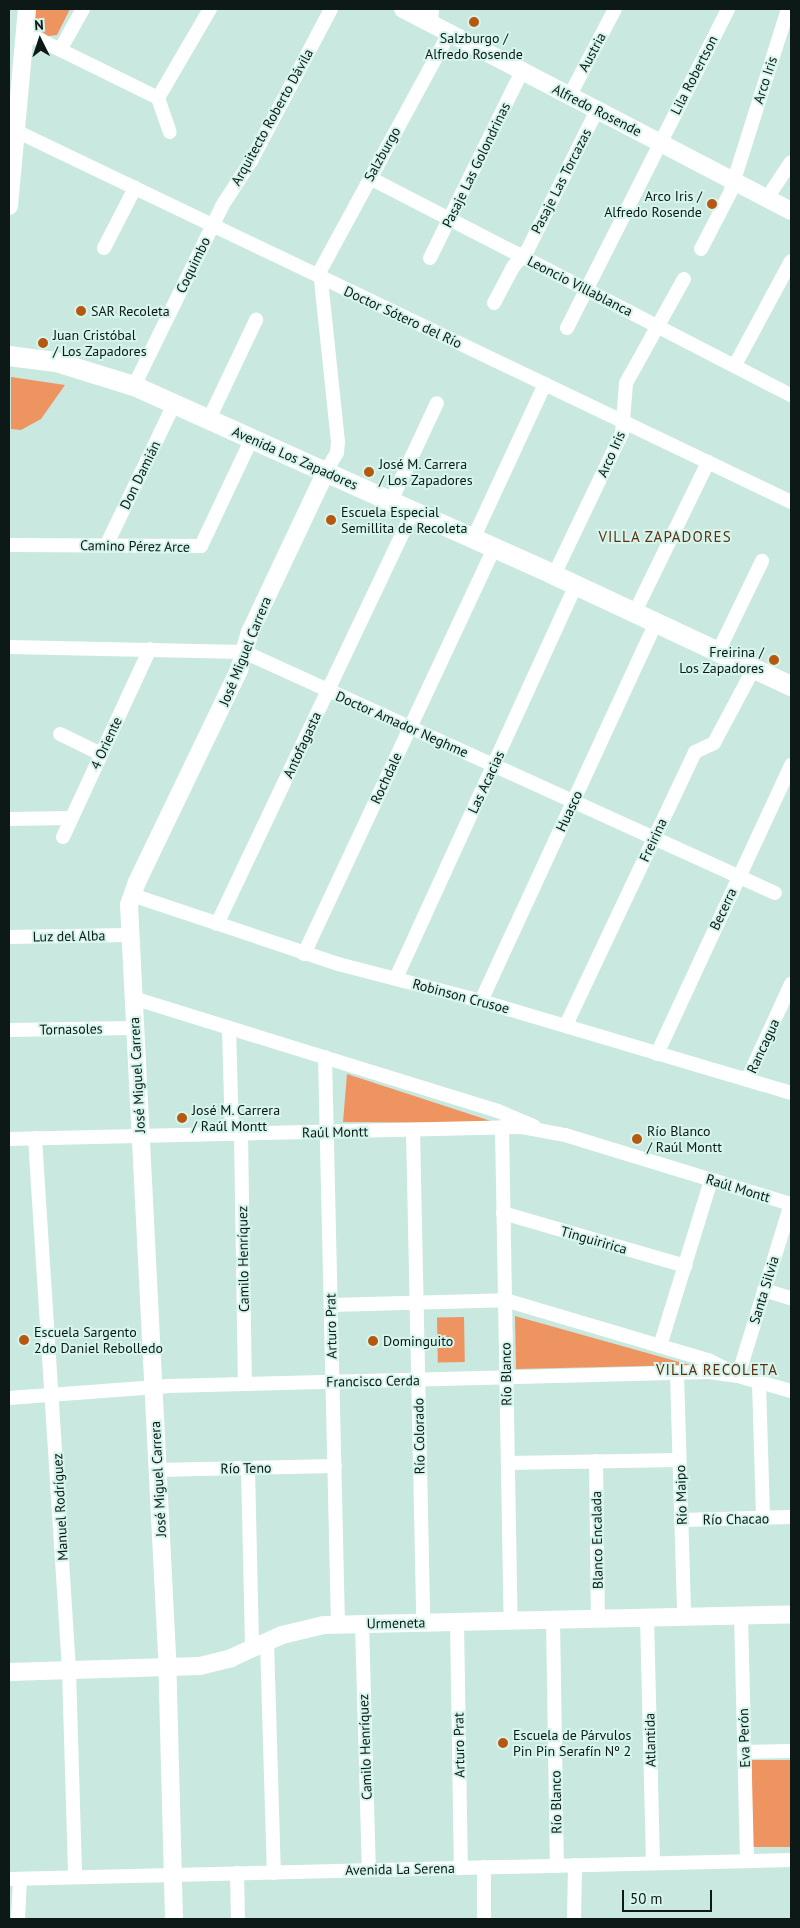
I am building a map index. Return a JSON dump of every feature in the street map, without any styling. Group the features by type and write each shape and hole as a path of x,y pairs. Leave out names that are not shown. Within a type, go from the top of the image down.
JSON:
{"main road":[{"name":"Avenida Los Zapadores","path":"9,356 56,362 134,386 326,471 719,650 791,686"}],"street":[{"path":"9,206 26,9"},
{"path":"60,50 83,9"},
{"path":"158,98 210,9"},
{"name":"Arquitecto Roberto Dávila","path":"213,226 251,161 332,9"},
{"name":"Alfredo Rosende","path":"403,9 432,16 449,33 791,211"},
{"name":"Austria","path":"570,95 615,9"},
{"name":"Lila Robertson","path":"566,328 728,9"},
{"name":"Arco Iris","path":"701,249 730,193 732,180 789,10"},
{"path":"24,32 158,98 170,132"},
{"name":"Salzburgo","path":"320,278 322,266 449,33"},
{"name":"Pasaje Las Golondrinas","path":"430,258 522,71"},
{"name":"Pasaje Las Torcazas","path":"494,303 522,256 597,110"},
{"name":"Doctor Sótero del Río","path":"16,131 791,502"},
{"path":"767,198 791,162"},
{"name":"Leoncio Villablanca","path":"370,178 791,394"},
{"path":"104,248 135,188"},
{"name":"Coquimbo","path":"134,386 213,226"},
{"path":"734,365 791,261"},
{"name":"José Miguel Carrera","path":"174,1919 167,1668 129,935 132,895 240,670 250,632 339,446 320,278"},
{"name":"Arco Iris","path":"554,575 624,422 626,382 684,279"},
{"path":"208,419 256,320"},
{"path":"473,539 545,384"},
{"path":"391,501 437,403"},
{"name":"Don Damián","path":"106,546 174,404"},
{"name":"Camino Pérez Arce","path":"9,545 201,546 252,438"},
{"path":"635,612 708,462"},
{"name":"Antofagasta","path":"217,924 413,511"},
{"name":"Rochdale","path":"304,954 494,548"},
{"path":"719,650 762,561"},
{"name":"Las Acacias","path":"396,978 576,585"},
{"name":"Huasco","path":"481,1001 656,622"},
{"name":"Doctor Amador Neghme","path":"9,647 150,648 244,652 775,893"},
{"name":"4 Oriente","path":"62,837 150,648"},
{"name":"Freirina","path":"566,1025 695,752 714,744 754,668"},
{"path":"60,734 101,754"},
{"name":"Becerra","path":"657,1054 791,765"},
{"path":"9,819 71,818"},
{"name":"Robinson Crusoe","path":"132,895 304,954 566,1025 791,1093"},
{"name":"Luz del Alba","path":"9,937 129,935"},
{"name":"Rancagua","path":"747,1080 791,984"},
{"name":"Raúl Montt","path":"132,998 498,1110 540,1129 791,1204"},
{"name":"Tornasoles","path":"9,1030 134,1028"},
{"name":"Camilo Henríquez","path":"229,1028 237,1134 245,1383"},
{"name":"Arturo Prat","path":"325,1057 338,1624"},
{"name":"Raúl Montt","path":"9,1139 502,1127 540,1129"},
{"name":"Río Blanco","path":"502,1127 511,1620"},
{"name":"Río Colorado","path":"413,1130 423,1622"},
{"name":"Manuel Rodríguez","path":"35,1138 54,1394 70,1670 75,1877"},
{"path":"660,1346 711,1180"},
{"name":"Santa Silvia","path":"738,1376 791,1204"},
{"name":"Tinguiririca","path":"503,1213 685,1266"},
{"path":"764,1290 791,1298"},
{"name":"Francisco Cerda","path":"331,1304 505,1300 708,1360 738,1376 791,1391"},
{"name":"Francisco Cerda","path":"9,1398 153,1387 245,1383 677,1374 738,1376"},
{"name":"Río Maipo","path":"677,1374 684,1617"},
{"path":"759,1382 763,1518"},
{"path":"508,1462 679,1460"},
{"name":"Blanco Encalada","path":"596,1461 598,1618"},
{"name":"Río Teno","path":"157,1470 334,1466"},
{"path":"248,1468 274,1873"},
{"name":"Río Chacao","path":"681,1520 791,1518"},
{"name":"Urmeneta","path":"9,1672 167,1668 216,1662 301,1629 338,1624 791,1614"},
{"name":"Eva Perón","path":"740,1615 748,1861"},
{"name":"Atlantida","path":"647,1617 653,1863"},
{"name":"Río Blanco","path":"553,1619 557,1866"},
{"name":"Arturo Prat","path":"457,1622 461,1868"},
{"name":"Camilo Henríquez","path":"362,1624 369,1870"},
{"path":"744,1752 791,1751"},
{"name":"Avenida La Serena","path":"14,1879 791,1860"},
{"path":"574,1919 575,1865"},
{"path":"484,1868 484,1919"},
{"path":"237,1873 238,1919"},
{"path":"14,1879 18,1919"}],"shaded area":[{"path":"36,9 70,9 57,35 48,36 34,26"},
{"path":"11,377 65,385 41,419 21,430 11,429"},
{"path":"347,1074 497,1123 343,1122"},
{"path":"515,1316 690,1365 516,1369"},
{"path":"437,1317 464,1317 465,1362 438,1362"},
{"path":"752,1760 791,1760 791,1847 752,1847"}],"place":[{"name":"Salzburgo / Alfredo Rosende","path":"474,22"},
{"name":"Arco Iris / Alfredo Rosende","path":"712,204"},
{"name":"SAR Recoleta","path":"81,311"},
{"name":"Juan Cristóbal / Los Zapadores","path":"43,343"},
{"name":"José M. Carrera / Los Zapadores","path":"369,472"},
{"name":"Escuela Especial Semillita de Recoleta","path":"331,520"},
{"name":"Freirina / Los Zapadores","path":"774,660"},
{"name":"José M. Carrera / Raúl Montt","path":"182,1118"},
{"name":"Río Blanco / Raúl Montt","path":"637,1139"},
{"name":"Escuela Sargento 2do Daniel Rebolledo","path":"24,1340"},
{"name":"Dominguito","path":"373,1341"},
{"name":"Escuela de Párvulos Pin Pin Serafín Nº 2","path":"503,1743"}],"district":[{"name":"VILLA ZAPADORES","path":"665,537"},
{"name":"VILLA RECOLETA","path":"717,1370"}]}
